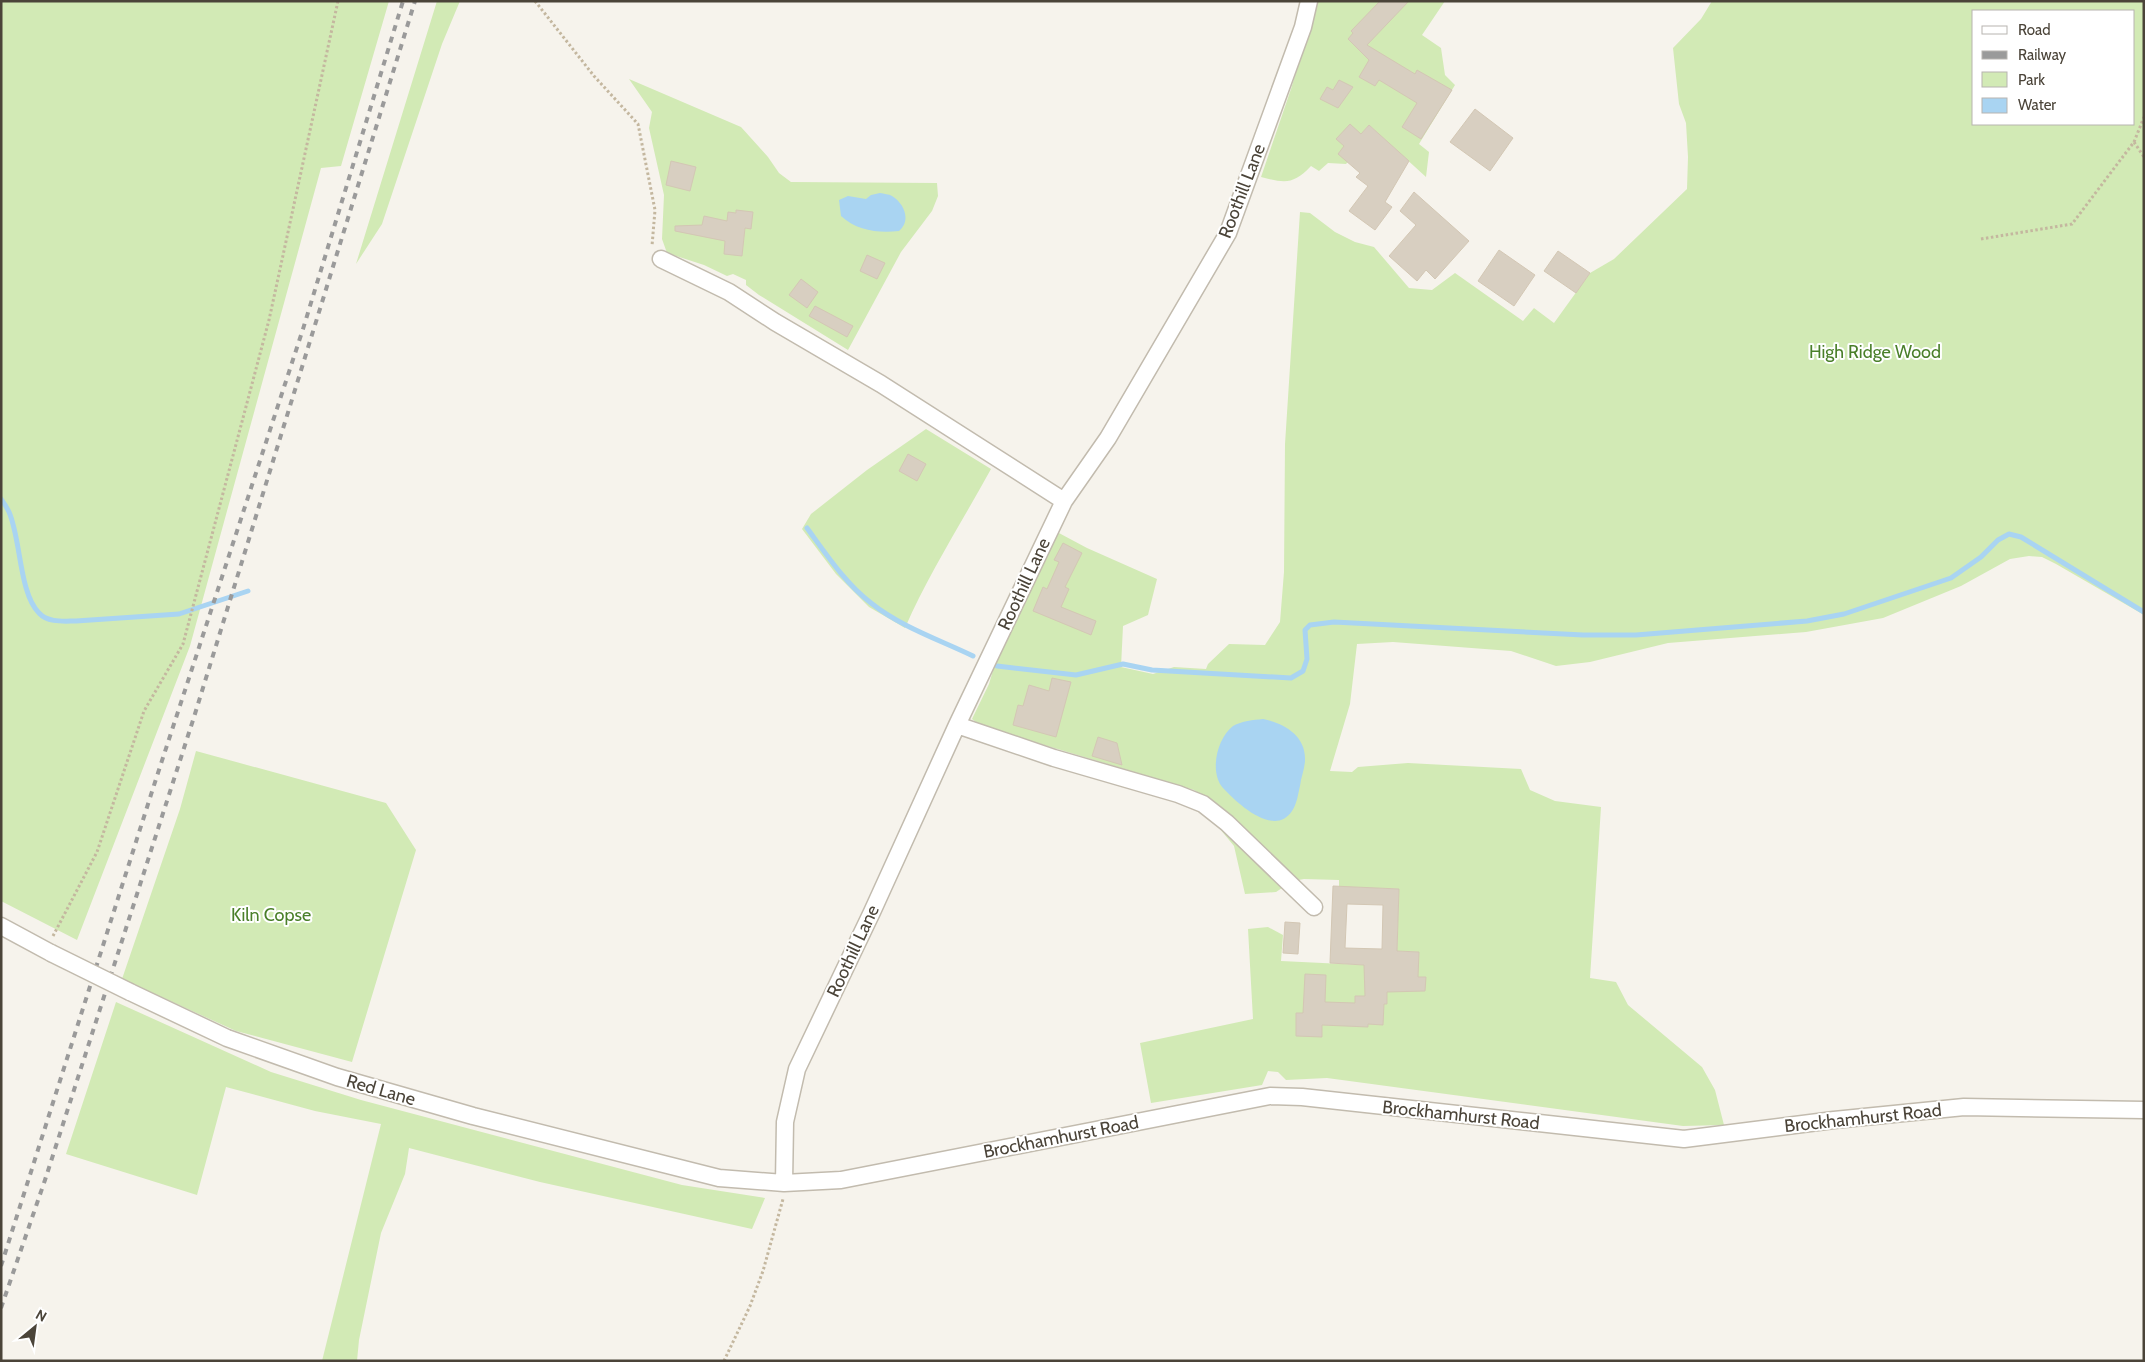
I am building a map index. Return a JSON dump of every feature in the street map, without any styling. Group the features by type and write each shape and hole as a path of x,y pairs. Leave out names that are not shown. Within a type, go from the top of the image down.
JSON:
{"street":[{"name":"Roothill Lane","path":"784,1183 785,1122 797,1069 872,912 957,725 1064,501 1108,438 1228,233 1303,27 1309,1"},
{"path":"661,259 729,292 775,322 881,384 1064,501"},
{"path":"957,725 1203,804 1227,822 1314,906"},
{"name":"Red Lane","path":"1,926 130,992 227,1038 336,1077 472,1116 719,1178 784,1183"},
{"name":"Brockhamhurst Road","path":"784,1183 841,1180 1270,1096 1302,1097 1684,1139 1834,1120 1964,1107 2144,1110"}],"path":[{"path":"49,951 97,852 144,711 183,644 268,320 338,1"},
{"path":"535,1 594,76 638,124 655,210 651,254 661,259"},
{"path":"1981,239 2072,224 2134,142 2144,117"},
{"path":"2134,142 2144,157"},
{"path":"724,1361 764,1271 782,1206 784,1183"}],"green space":[{"path":"1,1 389,1 341,166 321,168 190,646 77,940 1,901"},
{"path":"437,1 460,1 442,44 382,224 356,264"},
{"path":"1317,1 1445,1 1422,35 1441,48 1445,75 1455,85 1419,144 1429,152 1426,177 1369,125 1363,132 1369,138 1346,164 1328,163 1319,171 1311,166 1299,177 1288,181 1261,177 1291,89"},
{"name":"High Ridge Wood","path":"1712,1 2144,1 2144,615 2056,564 2042,557 2029,556 2010,559 1961,586 1883,618 1806,632 1668,643 1590,662 1556,666 1511,651 1393,642 1357,644 1350,704 1330,771 1352,772 1358,767 1408,763 1521,769 1530,790 1555,801 1601,807 1590,978 1616,982 1628,1005 1702,1067 1715,1090 1724,1125 1683,1126 1327,1078 1286,1080 1278,1072 1268,1071 1262,1085 1151,1103 1140,1043 1253,1019 1248,929 1268,927 1283,935 1281,961 1418,969 1419,952 1397,951 1399,889 1339,887 1339,880 1304,879 1293,881 1211,802 1194,790 981,726 972,719 1057,532 1087,548 1157,579 1148,615 1123,626 1121,667 1153,674 1174,667 1206,669 1208,664 1229,644 1265,645 1280,622 1284,572 1285,444 1300,212 1310,213 1335,232 1355,242 1374,247 1409,288 1432,290 1455,273 1523,321 1534,308 1554,323 1590,273 1614,259 1687,189 1686,123 1679,104 1673,48 1701,19"},
{"path":"629,79 741,127 768,157 779,173 791,182 937,183 938,196 932,211 901,252 848,350 759,295 746,285 746,280 733,274 727,276 704,265 667,253 662,239 664,195 649,128 652,112"},
{"path":"926,429 991,469 935,567 905,628 869,607 836,574 802,529 811,514 867,470"},
{"name":"Kiln Copse","path":"196,751 386,803 416,850 352,1062 236,1031 122,979 180,809"},
{"path":"1210,817 1285,886 1276,892 1245,894 1234,846"},
{"path":"116,1002 271,1072 361,1100 682,1185 765,1198 752,1229 540,1182 409,1148 405,1174 381,1233 359,1340 357,1361 322,1361 381,1124 315,1111 226,1087 197,1195 66,1154"}],"water":[{"path":"888,194 897,199 903,208 905,222 899,231 883,232 868,230 854,225 841,216 839,200 848,196 866,199 871,195"},
{"path":"1263,719 1285,727 1292,732 1302,744 1304,751 1304,766 1295,805 1292,811 1284,818 1276,821 1266,820 1237,802 1223,788 1216,773 1219,747 1227,731 1240,723"}],"building":[{"path":"1380,1 1409,1 1367,45 1415,74 1417,70 1452,90 1421,139 1402,127 1417,103 1379,80 1375,86 1359,77 1369,60 1348,39 1353,33 1351,31"},
{"path":"1339,80 1353,87 1338,108 1320,99 1327,87 1333,90"},
{"path":"1475,109 1513,138 1490,171 1450,142"},
{"path":"1350,124 1361,134 1369,125 1409,161 1385,202 1392,207 1375,230 1349,211 1368,186 1356,177 1360,173 1338,154 1344,146 1336,139"},
{"path":"671,161 696,167 690,191 666,185"},
{"path":"1414,192 1469,241 1435,279 1426,270 1417,281 1389,256 1416,225 1400,211"},
{"path":"736,210 753,212 751,229 745,228 742,256 724,254 725,241 675,231 675,226 702,225 704,216 727,221 728,212 736,213"},
{"path":"1499,250 1535,275 1514,306 1478,281"},
{"path":"1558,251 1590,273 1576,293 1544,271"},
{"path":"867,255 885,263 877,279 860,271"},
{"path":"801,279 818,292 807,308 789,295"},
{"path":"815,306 853,326 847,337 809,316"},
{"path":"908,454 926,464 917,481 899,471"},
{"path":"1063,543 1082,553 1065,587 1069,589 1061,607 1096,621 1091,635 1033,611 1043,587 1047,589 1059,562 1054,560"},
{"path":"1052,678 1071,682 1056,737 1013,725 1018,705 1023,706 1029,685 1049,691"},
{"path":"1098,737 1117,743 1122,765 1092,756"},
{"path":"1333,886 1399,889 1397,951 1419,952 1418,977 1426,977 1425,991 1387,992 1387,1004 1384,1004 1383,1025 1368,1024 1368,1027 1322,1025 1322,1037 1296,1036 1296,1013 1303,1013 1305,974 1326,975 1325,1002 1355,1003 1355,996 1365,996 1364,965 1330,963","holes":["1347,904 1383,905 1382,949 1345,948"]},
{"path":"1285,922 1300,923 1298,954 1283,953"}],"waterway":[{"path":"1,499 13,523 24,579 32,604 39,613 47,618 56,621 76,621 179,614 248,591"},
{"path":"807,528 844,577 871,603 908,626 973,656"},
{"path":"997,666 1076,675 1123,664 1152,670 1291,678 1303,671 1307,659 1305,630 1310,625 1334,622 1583,635 1636,635 1807,621 1844,614 1951,578 1981,557 1998,540 2009,534 2021,537 2144,612"}],"railway":[{"path":"1,1266 156,779 303,329 403,1"},
{"path":"1,1308 45,1180 194,717 415,1"}]}
